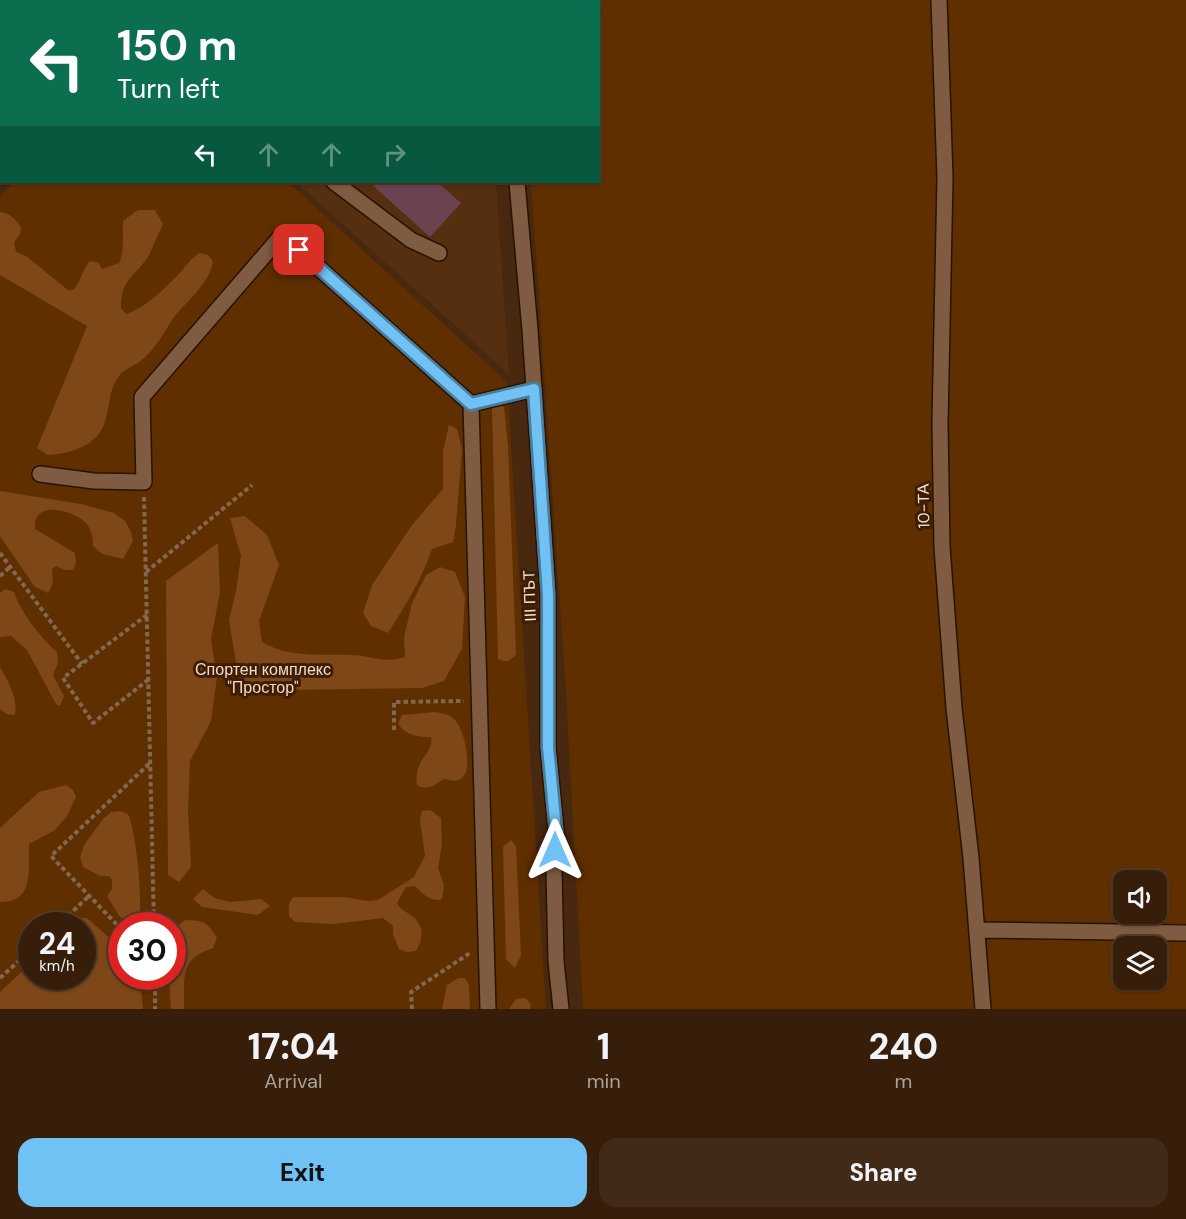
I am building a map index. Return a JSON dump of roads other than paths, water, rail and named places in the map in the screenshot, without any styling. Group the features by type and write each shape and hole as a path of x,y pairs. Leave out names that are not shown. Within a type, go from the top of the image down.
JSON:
{"street":[{"name":"10-ТА","path":"939,0 945,178 940,423 942,547 954,708 971,858 983,1009"},
{"path":"335,183 411,240 439,253"},
{"name":"ІІІ ПЪТ","path":"517,183 548,595 548,747 556,830 554,871 556,962 561,1009"},
{"path":"40,474 94,482 144,482 142,397 282,235 471,404 488,1009"},
{"path":"471,404 534,389"},
{"path":"976,930 1186,933"}],"park label":[{"name":"Спортен комплекс \"Простор\"","path":"263,678"}]}
